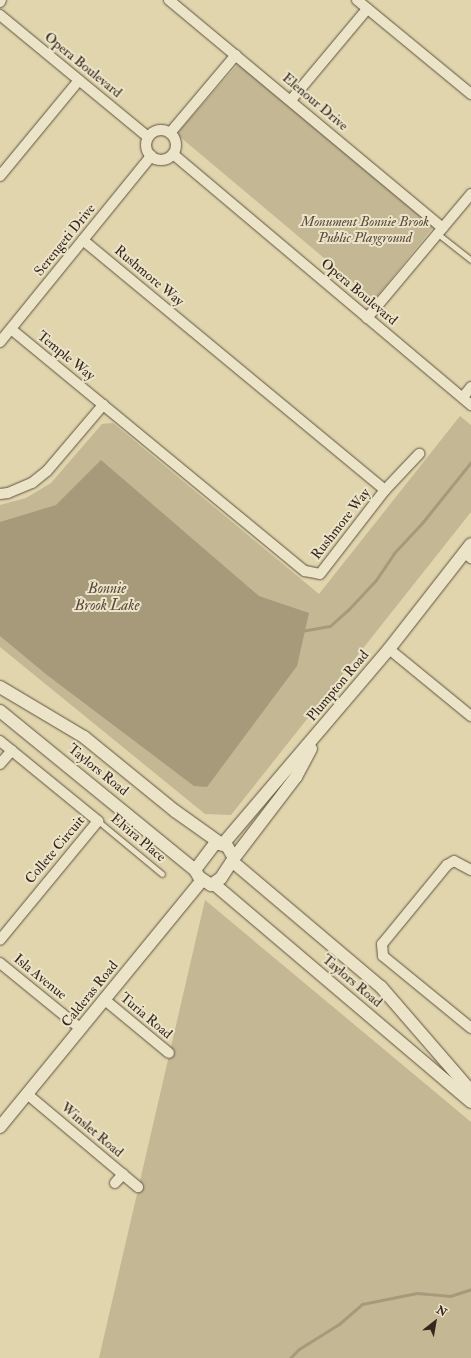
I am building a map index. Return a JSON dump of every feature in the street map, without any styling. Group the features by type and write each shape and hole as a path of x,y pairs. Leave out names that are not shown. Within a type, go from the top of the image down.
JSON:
{"street":[{"name":"Elenour Drive","path":"168,0 291,100 440,231"},
{"path":"357,0 471,94"},
{"path":"291,100 367,9"},
{"name":"Opera Boulevard","path":"0,15 148,137"},
{"path":"170,133 236,55"},
{"path":"0,176 79,80"},
{"path":"160,129 170,133 176,144 173,154 165,159 151,156 146,146 148,137 160,129"},
{"name":"Opera Boulevard","path":"173,154 471,405"},
{"name":"Serengeti Drive","path":"0,342 151,156"},
{"path":"367,318 471,194"},
{"name":"Rushmore Way","path":"83,240 385,490 320,574 305,571 103,405"},
{"name":"Temple Way","path":"11,329 103,405"},
{"path":"463,398 471,387"},
{"path":"0,494 8,493 32,483 47,472 103,405"},
{"path":"385,490 418,454"},
{"name":"Plumpton Road","path":"199,875 211,846 222,843 322,729 469,551"},
{"path":"389,649 471,716"},
{"path":"0,687 84,737 175,811 231,850 234,860 381,987 469,1096"},
{"name":"Taylors Road","path":"0,711 199,875"},
{"path":"199,875 214,884 234,860 296,777 322,729"},
{"name":"Collete Circuit","path":"0,741 98,821 0,940"},
{"path":"0,764 12,750"},
{"path":"471,870 454,861 447,865 382,944 383,956 471,1028"},
{"name":"Calderas Road","path":"0,1127 105,1000 199,875"},
{"name":"Taylors Road","path":"214,884 469,1096"},
{"name":"Isla Avenue","path":"0,963 81,1029"},
{"name":"Turia Road","path":"105,1000 169,1053"},
{"name":"Winslet Road","path":"27,1094 138,1187"},
{"path":"115,1183 123,1174"}],"lane":[{"path":"440,231 471,260"},
{"name":"Elvira Place","path":"98,821 162,874"}],"green space":[{"name":"Monument Bonnie Brook Public Playground","path":"238,64 434,226 374,300 179,136 179,131"},
{"path":"460,416 471,425 471,512 231,815 205,814 0,647 0,505 26,498 51,483 102,424 113,423 319,594"},
{"path":"205,900 471,1122 471,1358 99,1358"}],"water":[{"name":"Bonnie Brook Lake","path":"101,460 259,596 309,613 297,666 207,787 194,786 47,675 0,636 0,522 56,505"}],"waterway":[{"path":"301,631 330,626 348,610 376,580 394,553 422,523 471,462"},
{"path":"290,1358 299,1349 339,1324 362,1304 417,1293 450,1296 471,1289"}]}
